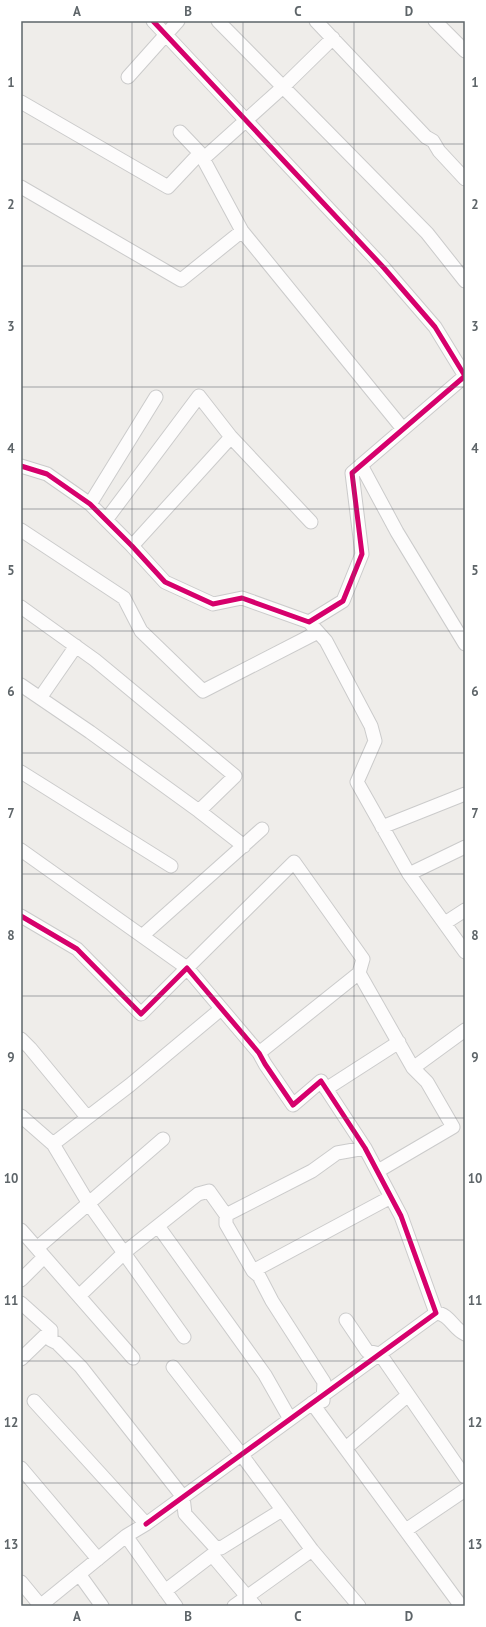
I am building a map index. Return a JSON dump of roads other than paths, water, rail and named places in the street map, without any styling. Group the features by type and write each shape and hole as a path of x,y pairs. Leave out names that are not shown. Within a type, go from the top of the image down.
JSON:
{"street":[{"path":"153,21 384,268 435,328 465,376 352,473 362,554 343,601 309,622"},
{"path":"128,77 178,21"},
{"path":"218,21 427,233 465,281"},
{"path":"316,21 426,138 433,141 439,151 465,179"},
{"path":"435,21 465,51"},
{"path":"21,102 168,187 202,156 246,121 333,38"},
{"path":"180,132 202,156 242,231 402,429"},
{"path":"21,187 181,280 242,231"},
{"path":"106,520 199,396 231,437 311,522"},
{"path":"90,504 156,397"},
{"path":"132,546 231,437"},
{"path":"361,465 397,532 465,644"},
{"path":"21,466 47,474 90,504 166,582 213,604 242,598 309,622 326,641 371,726 375,741 357,782 409,874 465,952"},
{"path":"21,530 124,598 141,631 203,690 318,632"},
{"path":"21,607 95,660 235,776 199,811"},
{"path":"40,698 76,646"},
{"path":"21,685 90,732 199,811 244,846"},
{"path":"21,772 171,866"},
{"path":"382,827 465,794"},
{"path":"142,936 262,829"},
{"path":"409,874 465,846"},
{"path":"21,850 187,968 259,1053 293,1105 321,1081 365,1148 402,1216 436,1313"},
{"path":"21,916 77,949 141,1014 294,862 363,959 360,972 259,1053"},
{"path":"445,923 465,910"},
{"path":"360,972 413,1068 427,1082 453,1127 378,1171"},
{"path":"53,1144 130,1085 221,1009"},
{"path":"413,1068 464,1032"},
{"path":"21,1039 87,1117"},
{"path":"326,1089 398,1042"},
{"path":"21,1116 53,1144 89,1204 125,1252 184,1337"},
{"path":"21,1280 41,1252 89,1204 163,1138"},
{"path":"226,1216 312,1171 337,1153 365,1148"},
{"path":"79,1296 125,1252 198,1194 209,1191 226,1216 226,1224 253,1271 259,1276 272,1301 324,1382 319,1400 346,1448 461,1606"},
{"path":"253,1271 391,1197"},
{"path":"158,1226 265,1375 290,1419"},
{"path":"21,1230 133,1358"},
{"path":"21,1303 51,1330 51,1340 57,1343 81,1367 183,1496 185,1514 214,1546 220,1548 282,1510"},
{"path":"436,1313 441,1314 450,1320 459,1331 465,1334"},
{"path":"21,1582 40,1606 126,1536 146,1524 241,1454 319,1400 436,1313"},
{"path":"346,1320 367,1351 380,1354 465,1477"},
{"path":"21,1359 51,1330"},
{"path":"174,1367 312,1550 359,1606"},
{"path":"346,1448 408,1396"},
{"path":"34,1401 146,1524"},
{"path":"21,1468 98,1559"},
{"path":"406,1530 465,1490"},
{"path":"126,1536 176,1606"},
{"path":"234,1606 251,1601 312,1550"},
{"path":"165,1590 212,1555 251,1601"},
{"path":"79,1574 102,1606"}]}
